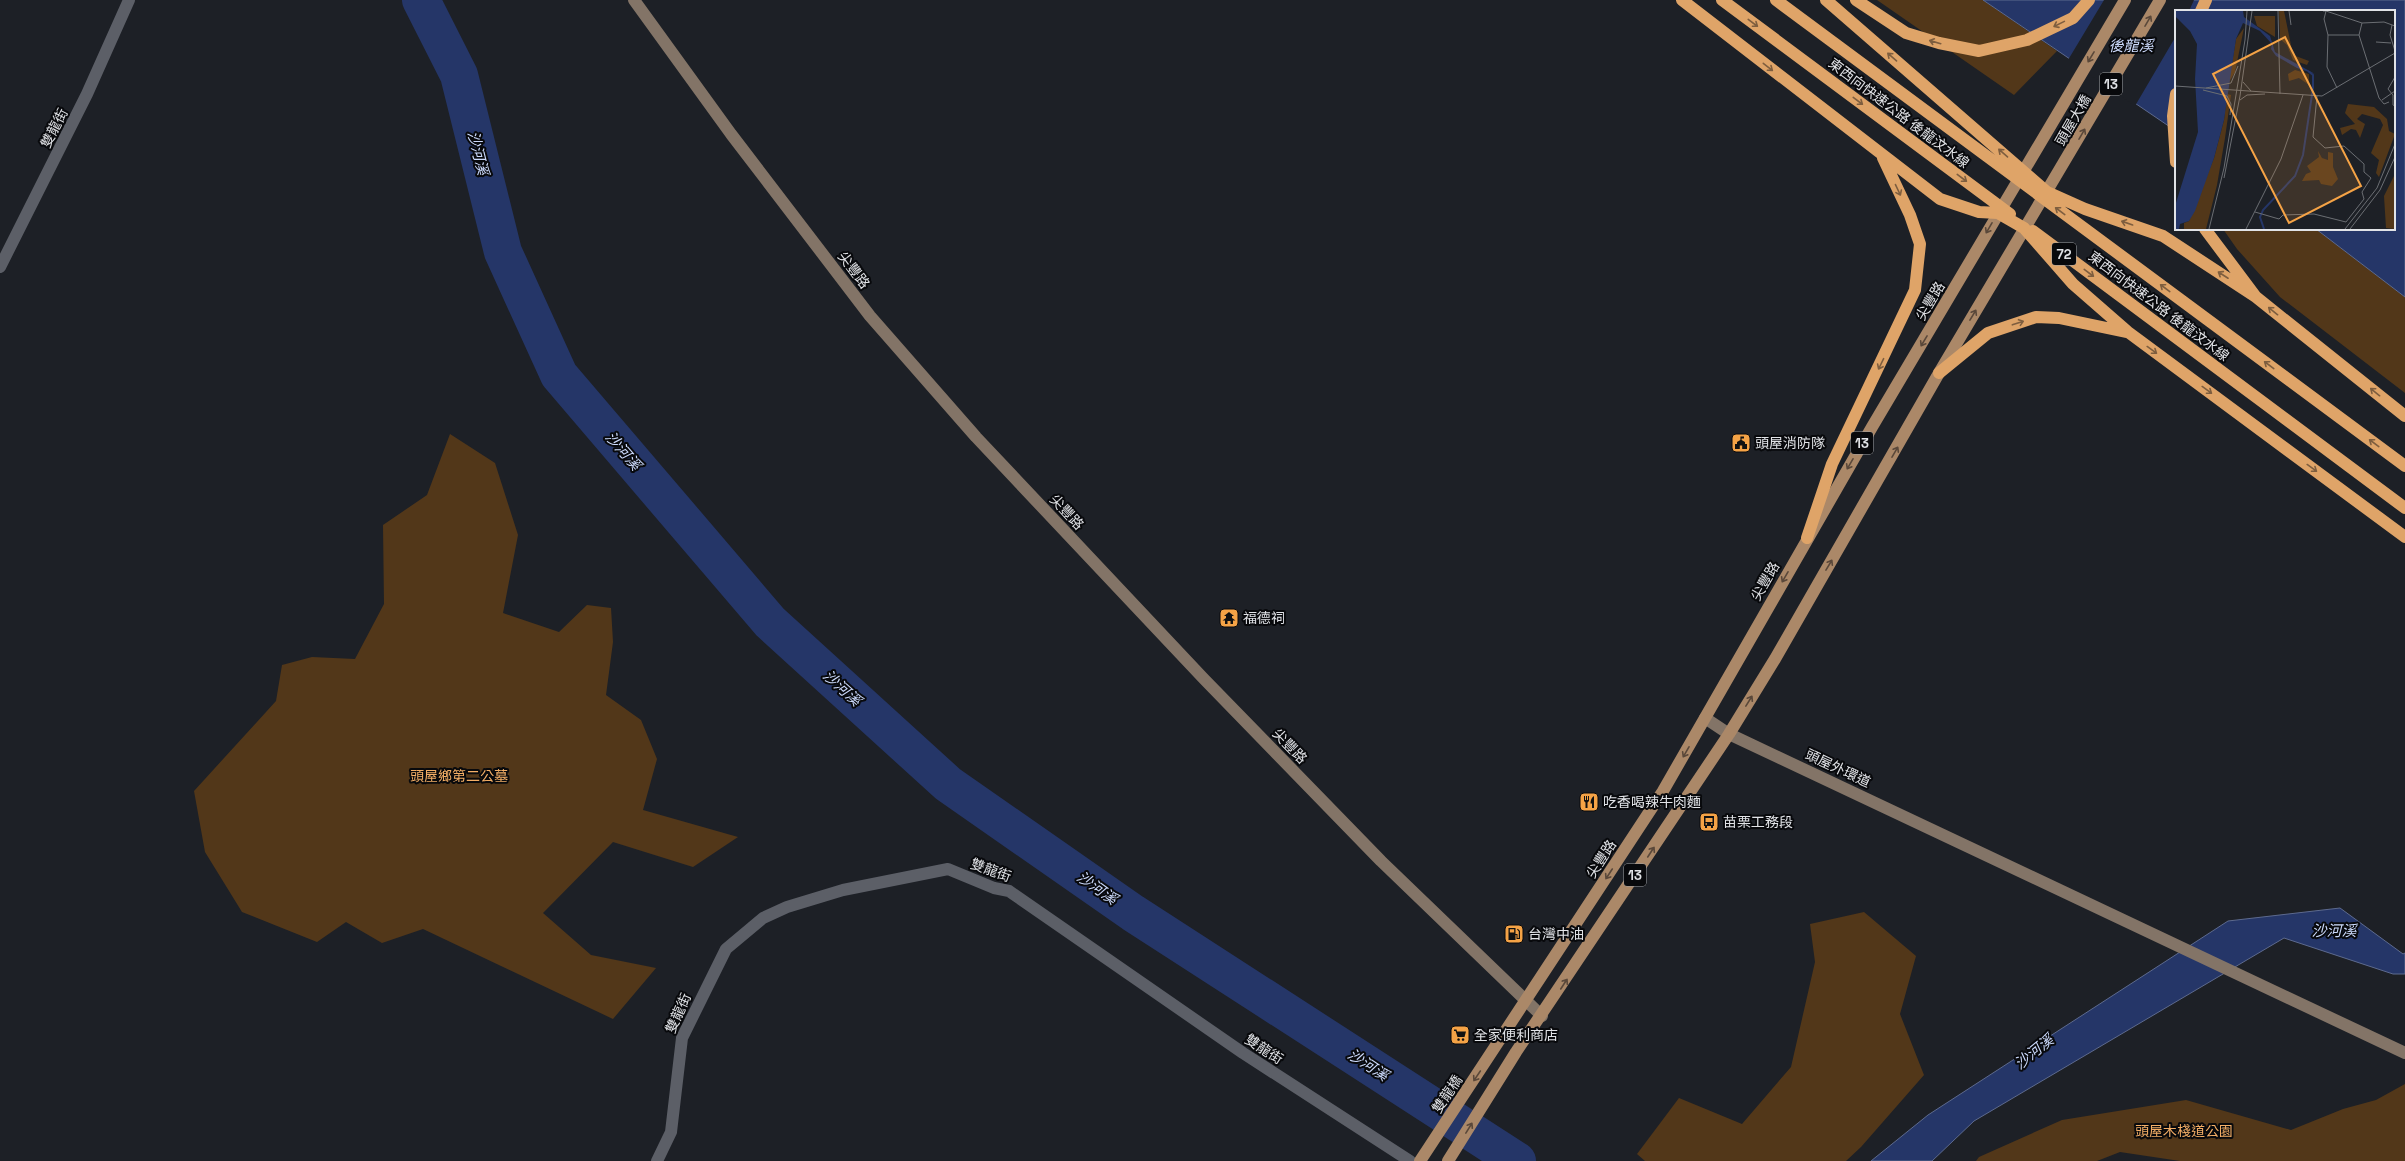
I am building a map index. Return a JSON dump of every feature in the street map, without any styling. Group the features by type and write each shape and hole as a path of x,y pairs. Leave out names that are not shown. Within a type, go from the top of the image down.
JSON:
{"highway":[{"path":"1682,0 1940,199 1979,212 1998,213 2024,228 2073,284 2128,332 2405,537"},
{"name":"東西向快速公路 後龍汶水線","path":"1722,0 2405,508"},
{"name":"東西向快速公路 後龍汶水線","path":"1776,0 2405,466"},
{"path":"1826,0 2047,192 2085,208 2163,236 2256,297 2405,416"},
{"path":"1856,0 1906,33 1939,43 1980,51 2027,40 2073,18 2089,0"},
{"path":"2201,10 2206,0"},
{"path":"2175,101 2173,116 2175,147"},
{"path":"1807,538 1832,464 1915,290 1920,244 1910,215 1882,155"},
{"path":"2207,230 2256,297"},
{"path":"1939,373 1988,332 2036,317 2059,318 2128,332"}],"main road":[{"name":"頭屋大橋","path":"2022,170 2125,0"},
{"name":"頭屋大橋","path":"2047,192 2160,0"},
{"name":"尖豐路","path":"1498,1044 1663,790 1807,538 2022,170"},
{"name":"13","path":"1448,1161 1516,1052 1542,1016 1728,734 1855,522 1939,373 2024,228 2047,192"},
{"name":"雙龍橋","path":"1420,1161 1498,1044"}],"street":[{"name":"雙龍街","path":"0,266 87,94 129,0"},
{"name":"尖豐路","path":"634,0 731,134 870,316 976,437 1215,691 1381,861 1542,1016"},
{"name":"頭屋外環道","path":"1705,718 1728,734 1961,842 2405,1053"},
{"name":"雙龍街","path":"658,1161 671,1132 682,1038 726,948 763,918 787,907 843,890 948,869 994,888 1009,891 1243,1053 1410,1161"}],"green space":[{"path":"1877,0 1983,0 2057,51 2014,95"},
{"path":"2224,230 2317,230 2405,297 2405,393 2280,297 2237,249"},
{"name":"頭屋鄉第二公墓","path":"450,434 495,463 518,535 503,613 559,632 587,605 611,608 613,642 606,695 641,720 657,759 643,810 738,837 693,867 613,842 543,913 591,955 656,968 613,1019 423,929 382,943 346,922 317,942 242,912 205,852 194,791 276,701 282,665 312,657 355,659 384,604 383,525 427,495"},
{"path":"1864,912 1916,956 1900,1014 1924,1075 1861,1147 1846,1161 1645,1161 1637,1154 1679,1098 1742,1124 1791,1067 1815,962 1810,924"},
{"name":"頭屋木棧道公園","path":"2405,1084 2405,1161 2180,1161 2120,1152 2097,1161 1976,1161 1979,1157 2062,1120 2186,1100 2291,1130 2343,1109 2376,1100"}],"water":[{"name":"後龍溪","path":"1983,0 2405,0 2405,297 2317,230 2395,230 2395,10 2175,10 2175,130"},
{"name":"沙河溪","path":"2340,908 2403,954 2405,953 2405,974 2393,974 2284,938 1974,1121 1932,1161 1871,1161 1928,1115 2228,921"}],"pier":[{"path":"2104,0 2194,0 2189,10 2175,10 2175,38 2135,106 2068,60"}],"waterway":[{"name":"沙河溪","path":"421,0 459,75 503,252 559,375 770,622 948,784 1133,913 1517,1161"}],"place":[{"name":"頭屋消防隊","path":"1741,443"},
{"name":"福德祠","path":"1229,618"},
{"name":"吃香喝辣牛肉麵","path":"1589,802"},
{"name":"苗栗工務段","path":"1709,822"},
{"name":"台灣中油","path":"1514,934"},
{"name":"全家便利商店","path":"1460,1035"}]}
